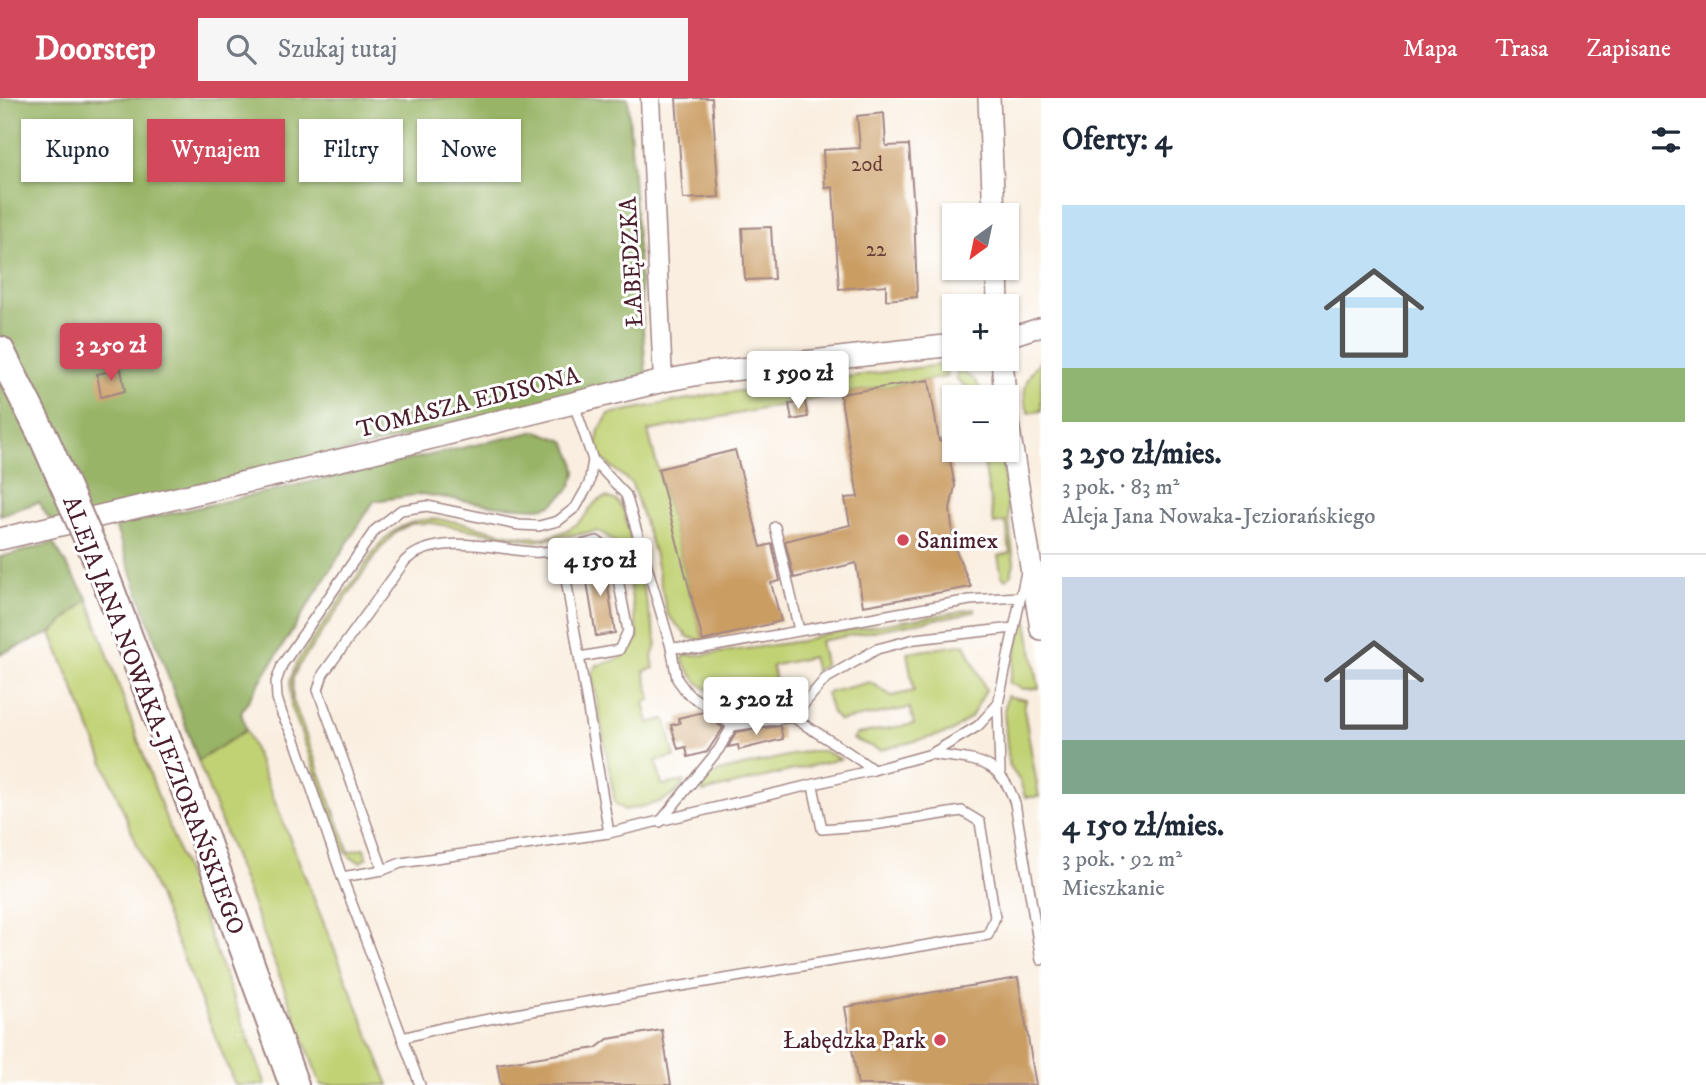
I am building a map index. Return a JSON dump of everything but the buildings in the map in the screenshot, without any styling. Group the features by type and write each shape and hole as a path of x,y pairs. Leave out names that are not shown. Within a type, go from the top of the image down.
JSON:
{"main road":[{"name":"ALEJA JANA NOWAKA-JEZIORAŃSKIEGO","path":"0,351 44,438 104,574 294,1085"}],"street":[{"name":"ŁABĘDZKA","path":"650,98 663,381"},
{"path":"989,98 993,203"},
{"path":"1019,334 1041,327"},
{"name":"TOMASZA EDISONA","path":"0,538 341,460 663,381 705,373 942,346"},
{"path":"1014,462 1041,629"}],"lane":[{"path":"573,404 593,460 626,495 671,647 677,679 688,694 732,726 793,717 825,679 877,649 915,639 1013,628"},
{"path":"420,1085 342,877 295,740 276,698 276,682 282,665 375,530 401,510 426,506 519,525 539,526 558,521 576,507 589,484 593,460"},
{"path":"775,527 799,630"},
{"path":"383,870 318,690 323,674 405,561 415,551 470,544 535,552 561,550 597,541 613,553 628,631 619,650 580,657"},
{"path":"561,550 608,833"},
{"path":"1000,773 998,704 1029,558"},
{"path":"671,647 699,649 970,600 1019,597"},
{"path":"342,877 383,870 401,863 608,833 813,786 931,754 978,726 998,704"},
{"path":"793,717 821,737 855,755 873,770"},
{"path":"660,822 719,749 732,726"},
{"path":"931,754 986,763 1000,773 1009,786 1015,803 1041,960"},
{"path":"402,1038 532,1011 988,935 995,917 980,822 962,811 873,825 822,829 813,786"}],"green space":[{"path":"0,98 628,98 646,376 57,525 47,516 39,502 0,515"},
{"path":"1041,360 1041,411 1029,413 1024,392 1031,372"},
{"path":"942,364 942,371 946,371 947,377 840,394 648,431 703,641 688,637 667,614 654,552 632,484 595,453 599,430 609,414 709,395"},
{"path":"958,371 961,371 978,385 963,385 956,379"},
{"path":"537,431 565,441 574,460 576,473 570,488 552,505 539,508 498,506 422,494 374,501 241,712 246,730 198,761 115,526"},
{"path":"984,462 1002,462 1014,563 1011,575 1005,579 1002,577 998,556 1010,553 1006,522 994,524"},
{"path":"607,497 617,501 624,512 657,644 652,656 654,668 644,671 651,699 644,703 649,723 665,719 675,757 656,761 662,785 685,781 674,794 659,802 624,810 615,803 592,673 597,665 617,660 627,654 638,637 625,557 620,547 598,531 535,541 431,523 411,524 397,531 380,549 293,678 293,700 349,852 364,848 367,858 360,862 350,857 343,849 291,705 290,680 297,662 378,546 392,532 407,524 438,519 527,537 551,536 577,524 596,502"},
{"path":"53,543 88,599 51,633 0,654 0,557"},
{"path":"88,599 165,816 266,1085 235,1085 51,633"},
{"path":"974,609 975,612 820,641 825,664 816,672 812,657 772,666 776,681 732,692 711,691 701,685 682,659 686,655 802,641 821,635"},
{"path":"1025,611 1039,688 1023,689 1009,683"},
{"path":"965,644 986,690 971,717 951,732 880,750 853,739 857,734 914,724 910,708 839,721 832,713 826,693 870,682 892,696 914,691 907,653"},
{"path":"1007,696 1026,700 1024,709 1039,797 1025,797 1020,781 1010,767 1004,712"},
{"path":"246,730 389,1085 321,1085 198,761"},
{"path":"808,751 824,751 840,759 703,792 701,788 710,776 718,772"}],"place":[{"name":"Sanimex","path":"903,540"},
{"name":"Łabędzka Park","path":"940,1040"}]}
